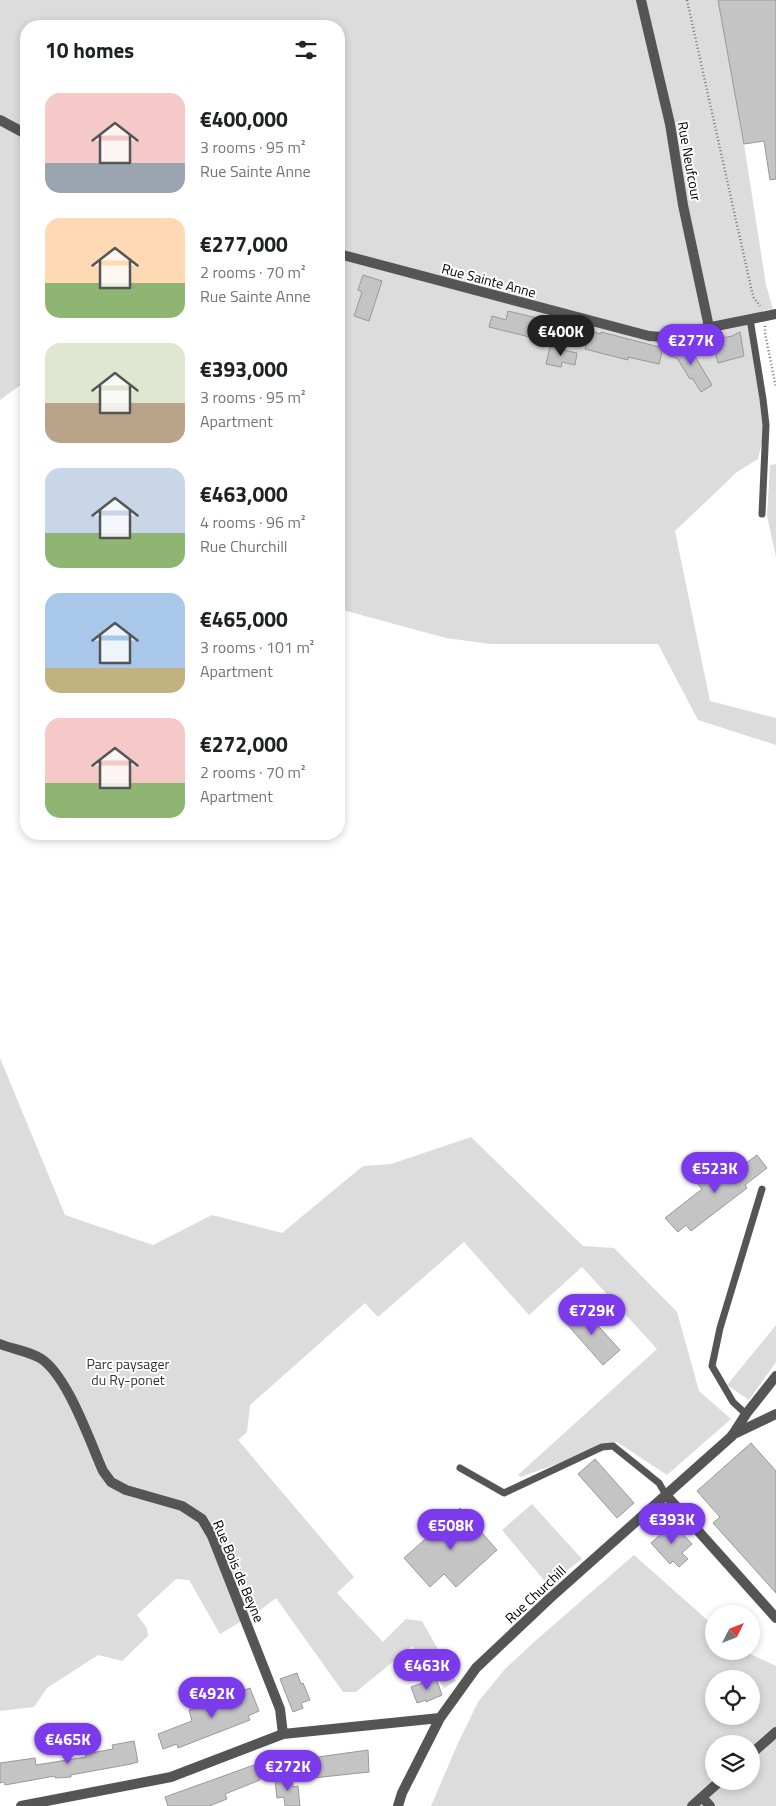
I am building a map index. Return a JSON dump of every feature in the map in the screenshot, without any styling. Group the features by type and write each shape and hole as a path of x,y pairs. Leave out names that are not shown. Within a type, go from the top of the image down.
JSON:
{"street":[{"name":"Rue Neufcour","path":"640,0 670,124 684,205 709,327"},
{"path":"0,120 20,131"},
{"name":"Rue Sainte Anne","path":"345,256 649,336 662,337 776,314"},
{"name":"Rue Bois de Beyne","path":"0,1344 40,1358 51,1368 66,1389 103,1471 112,1482 126,1490 182,1506 202,1519 212,1536 280,1709 283,1734"},
{"path":"732,1436 746,1414 776,1376"},
{"path":"732,1436 776,1414"},
{"name":"Rue Churchill","path":"398,1806 402,1793 440,1718 476,1668 549,1599 732,1436"},
{"path":"666,1494 776,1618"},
{"path":"21,1806 171,1777 283,1734 440,1718"},
{"path":"760,1746 776,1732"},
{"path":"692,1806 710,1790"},
{"path":"702,1797 710,1806"}],"lane":[{"path":"750,319 766,425 762,514"},
{"path":"746,1414 733,1402 712,1366 727,1301 762,1189"},
{"path":"460,1468 504,1493 602,1447 613,1446 660,1483 666,1494"}],"path":[{"path":"687,0 752,292 760,305 776,388"}],"green space":[{"path":"0,0 718,0 744,144 766,285 773,309 762,311 762,316 750,319 766,425 758,459 737,472 675,531 710,701 776,718 776,745 698,720 658,644 490,644 446,638 345,611 345,20 20,20 20,386 0,400"},
{"path":"776,464 776,557 767,516 770,465"},
{"name":"Parc paysager du Ry-ponet","path":"0,1058 65,1215 153,1245 212,1215 282,1233 363,1166 391,1164 471,1137 583,1246 614,1248 677,1312 699,1391 731,1419 667,1475 617,1442 521,1477 518,1475 657,1349 582,1267 529,1315 464,1242 378,1317 365,1303 250,1405 247,1432 238,1440 354,1577 337,1593 383,1642 406,1619 422,1621 456,1681 444,1688 412,1646 356,1692 343,1692 276,1598 259,1611 220,1634 189,1580 176,1579 137,1615 147,1628 148,1636 122,1661 98,1655 47,1688 34,1707 0,1711"},
{"path":"776,1325 776,1362 749,1400 727,1385"},
{"path":"532,1504 582,1559 548,1585 502,1530"},
{"path":"634,1555 705,1618 705,1660 760,1658 776,1666 776,1806 431,1806 478,1702 505,1669"}],"building":[{"path":"718,0 776,0 776,179 770,180 764,141 744,144"},
{"path":"363,275 382,281 369,321 354,316 362,292 358,290"},
{"path":"508,311 550,321 546,341 489,327 492,316 506,320"},
{"path":"590,331 601,334 601,332 663,348 659,364 628,357 628,360 585,349"},
{"path":"740,332 744,356 718,363 712,340 732,336"},
{"path":"672,343 690,348 712,385 701,392 677,358 669,356"},
{"path":"550,347 577,353 575,365 562,362 561,367 546,364"},
{"path":"757,1155 767,1168 745,1185 747,1188 691,1231 686,1225 678,1232 665,1218 702,1189 695,1181 708,1170 715,1179 730,1166 734,1172"},
{"path":"581,1307 620,1350 603,1365 565,1322"},
{"path":"751,1443 776,1471 776,1593 713,1523 720,1517 697,1491"},
{"path":"595,1459 634,1503 617,1518 578,1474"},
{"path":"460,1508 497,1550 456,1587 444,1574 430,1587 404,1558"},
{"path":"673,1523 692,1544 682,1553 688,1559 679,1567 673,1561 670,1564 651,1543"},
{"path":"297,1673 310,1700 301,1703 303,1708 293,1712 280,1679"},
{"path":"436,1678 442,1695 426,1702 426,1700 417,1703 411,1687"},
{"path":"250,1688 259,1711 248,1716 250,1720 178,1748 177,1744 163,1749 158,1734 192,1721 189,1710"},
{"path":"134,1741 138,1762 71,1775 71,1777 55,1778 55,1776 5,1785 4,1782 0,1783 0,1763 35,1758 36,1765 86,1757 85,1754 113,1749 112,1745"},
{"path":"368,1750 369,1772 313,1778 311,1758"},
{"path":"254,1765 260,1780 225,1794 227,1799 209,1806 168,1806 165,1797"},
{"path":"292,1778 293,1787 298,1786 300,1806 285,1806 284,1797 277,1798 275,1781"}]}
